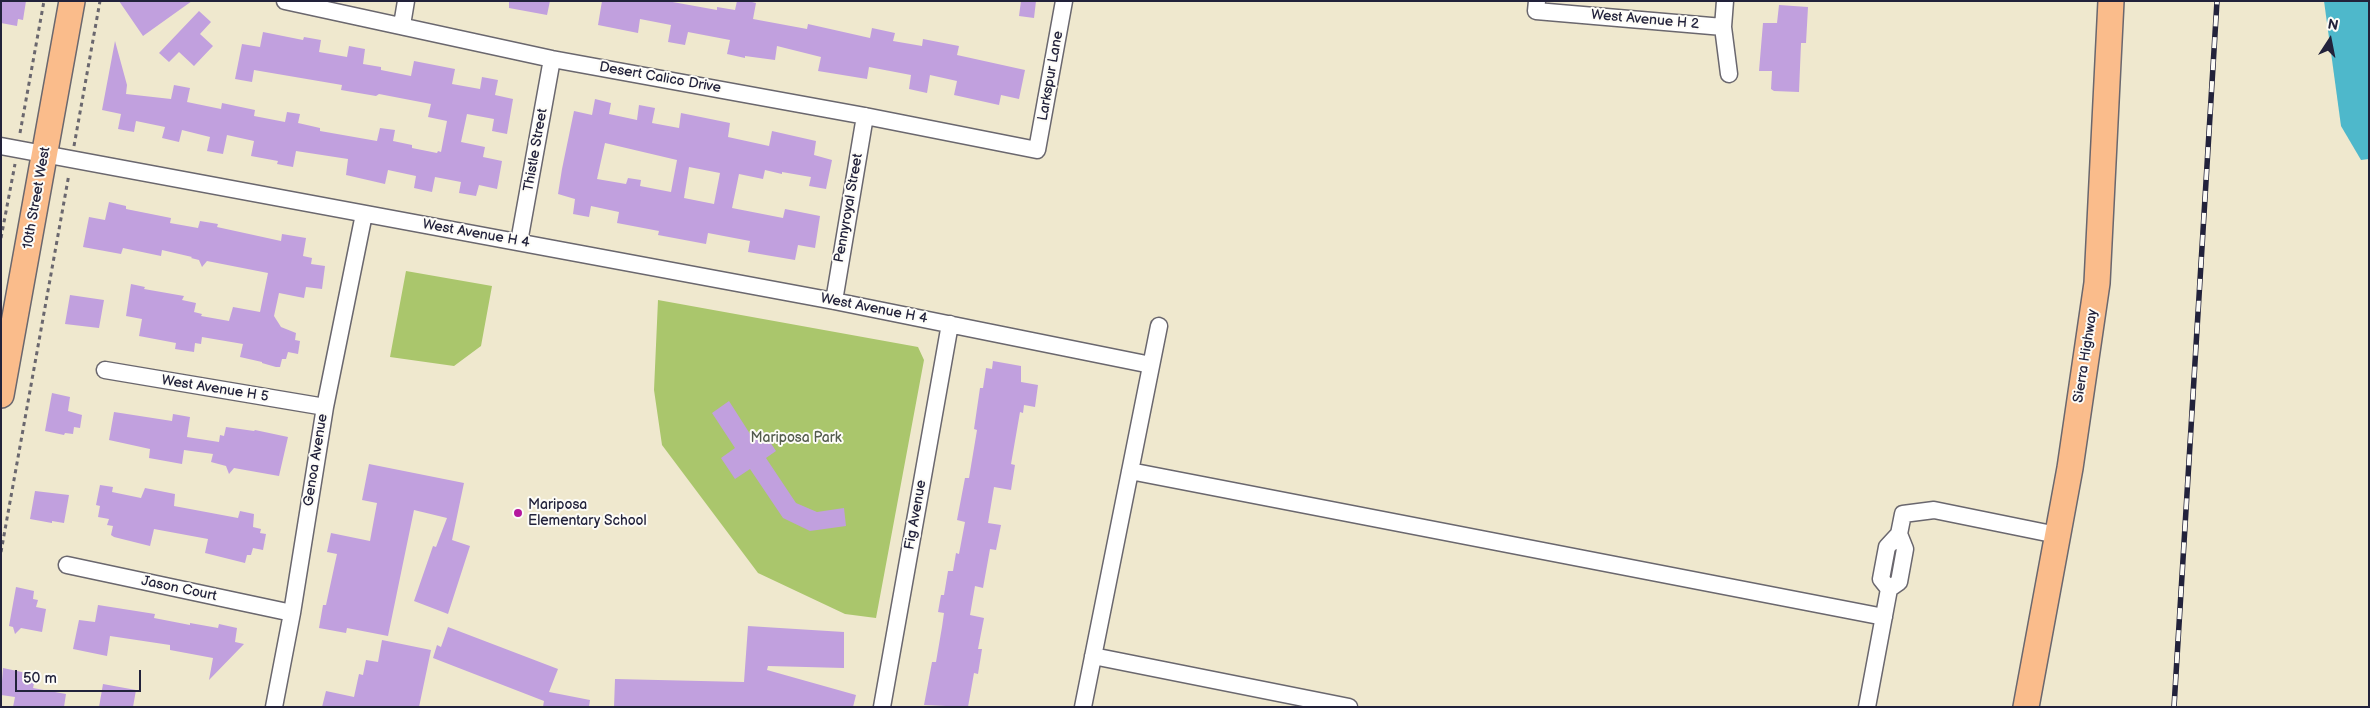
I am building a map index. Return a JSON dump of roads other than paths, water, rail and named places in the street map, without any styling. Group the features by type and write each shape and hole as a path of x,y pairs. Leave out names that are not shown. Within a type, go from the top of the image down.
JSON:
{"main road":[{"name":"10th Street West","path":"1,395 72,1"},
{"name":"Sierra Highway","path":"2026,707 2057,535 2097,283 2111,1"}],"street":[{"name":"Desert Calico Drive","path":"284,1 402,25 552,59 865,116 1037,150"},
{"path":"402,25 406,1"},
{"name":"Larkspur Lane","path":"1037,150 1064,1"},
{"path":"1725,1 1723,26 1729,74"},
{"name":"West Avenue H 2","path":"1537,6 1723,26"},
{"name":"Thistle Street","path":"519,242 552,59"},
{"name":"Pennyroyal Street","path":"834,301 865,116"},
{"name":"West Avenue H 4","path":"9,148 834,301 1151,365"},
{"name":"Genoa Avenue","path":"274,707 292,613 325,407 364,214"},
{"name":"Fig Avenue","path":"882,707 950,324"},
{"path":"1083,707 1158,326"},
{"name":"West Avenue H 5","path":"105,370 325,407"},
{"path":"1130,471 1884,617"},
{"path":"1867,707 1889,588 1881,579 1887,547 1899,534 1903,514 1934,510 2057,535"},
{"name":"Jason Court","path":"67,565 292,613"},
{"path":"1093,656 1349,707"}],"water":[{"path":"2324,1 2369,1 2369,159 2361,160 2341,126"}],"railway":[{"path":"2174,707 2217,1"}],"place":[{"name":"Mariposa Elementary School","path":"518,513"}],"park label":[{"name":"Mariposa Park","path":"796,438"}]}
